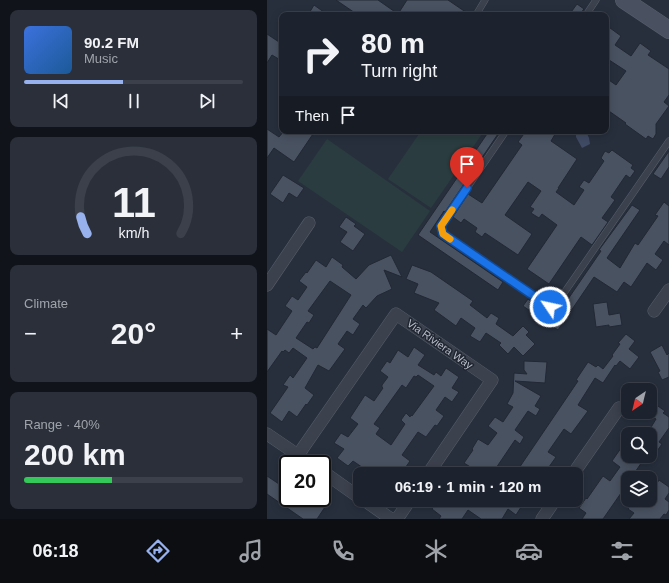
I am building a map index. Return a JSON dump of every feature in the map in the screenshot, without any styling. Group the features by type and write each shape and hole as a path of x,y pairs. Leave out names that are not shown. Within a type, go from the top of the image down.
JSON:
{"main road":[{"path":"625,0 669,30"}],"street":[{"path":"267,285 309,223"},
{"path":"654,312 669,290"},
{"name":"Via Riviera Way","path":"298,455 396,314 491,380 433,467"},
{"path":"578,467 619,408"},
{"path":"267,434 298,455"},
{"path":"331,477 353,493"},
{"path":"373,507 391,519"},
{"path":"397,519 405,507"},
{"path":"542,519 550,507"}],"lane":[{"path":"478,12 485,0"},
{"path":"588,12 596,0"},
{"path":"504,134 441,226 443,234 550,307 555,306 669,141"}],"shaded area":[{"path":"419,134 482,134 431,208 388,179"},
{"path":"327,139 430,211 402,252 298,181"}],"water":[{"path":"576,134 587,134 590,144 582,148"}],"building":[{"path":"336,0 378,0 395,12 354,12"},
{"path":"407,0 448,0 466,12 399,12"},
{"path":"577,4 584,9 582,12 571,12"},
{"path":"314,5 324,12 310,12"},
{"path":"609,27 621,36 615,45 631,56 640,43 651,51 648,55 669,69 669,95 664,102 669,106 656,124 656,134 653,139 648,136 646,139 609,111 609,80 616,85 626,71 609,60"},
{"path":"267,34 279,42 279,59 272,55 267,63"},
{"path":"267,129 279,137 282,134 313,134 294,162 274,148 267,158"},
{"path":"487,134 498,134 430,232 503,282 498,290 418,235"},
{"path":"524,134 555,134 551,141 577,159 556,192 574,205 584,190 579,187 584,180 589,183 604,161 601,158 605,151 609,153 612,150 633,165 631,168 635,171 630,178 626,175 611,197 615,200 602,218 608,222 592,245 581,237 549,284 527,269 557,225 542,214 539,218 531,213 534,209 530,207 541,191 528,182 505,215 532,234 518,255 485,233 482,237 475,232 477,228 464,219 461,223 453,217 468,194 482,203 522,145 518,142"},
{"path":"669,151 669,167 661,179 653,174"},
{"path":"283,175 304,188 297,198 289,193 283,203 270,194"},
{"path":"664,202 669,206 669,245 664,241 655,254 663,260 656,270 647,263 631,287 624,282 617,292 594,277 558,330 523,306 528,299 555,318 601,251 599,250 632,205 640,210 607,258 620,268 635,243 638,245 658,216 655,215"},
{"path":"346,217 356,224 354,226 365,234 353,251 340,242 347,232 339,227"},
{"path":"391,255 402,277 384,270 392,289 377,296 366,308 363,305 353,319 360,324 353,335 347,331 338,344 345,349 329,371 318,365 305,388 314,395 297,417 289,411 282,422 270,413 288,387 283,385 290,375 293,378 307,358 293,348 289,353 285,350 283,352 282,351 267,372 267,329 276,335 292,311 285,306 292,296 298,300 307,287 299,281 316,260 326,267 332,257 343,265 342,267 356,279 369,265","holes":["330,281 351,295 317,348 315,347 313,349 296,338 314,315 308,311"]},
{"path":"412,265 431,272 473,301 470,305 487,318 491,313 499,318 496,324 513,336 523,326 529,332 526,335 535,344 523,356 514,347 508,354 499,345 501,343 486,333 480,342 470,336 475,328 461,318 456,326 434,310 439,303 414,293 418,284 406,279"},
{"path":"607,302 609,315 620,313 622,325 596,327 593,304"},
{"path":"626,334 635,341 629,349 639,357 630,369 620,361 616,366 615,365 603,383 595,378 578,405 588,411 571,434 564,429 548,452 556,457 549,467 520,467 578,381 576,380 588,362 596,367 598,365 603,369 620,344 618,343"},
{"path":"662,345 667,355 669,353 669,377 662,380 658,372 660,371 650,352"},
{"path":"414,347 425,355 418,365 434,375 436,372 441,376 446,368 459,377 452,388 459,392 452,402 445,397 436,410 444,416 426,437 418,432 402,455 410,461 406,467 362,467 353,461 348,466 337,458 344,449 334,443 341,433 348,437 358,424 350,418 365,395 374,401 383,388 382,385 388,377 380,371 387,361 390,363 398,350 408,357","holes":["418,375 434,386 412,416 411,415 410,417 406,413 401,420 405,424 391,445 376,434 380,428 374,424 402,385 406,388 414,376 416,377"]},
{"path":"524,361 547,362 545,383 515,381 541,396 535,406 540,409 536,416 528,411 515,430 524,437 520,444 515,440 497,467 470,467 464,463 473,450 472,449 478,439 488,445 497,433 488,426 495,417 503,422 513,407 507,404 513,393 514,373 527,374 524,370"},
{"path":"657,405 665,411 663,413 669,417 669,428 659,442 662,444 657,451 657,427 651,427 657,419"},
{"path":"621,448 621,463 641,463 636,471 621,471 621,493 603,519 582,519 586,513 579,508 583,507 583,502 586,498 587,499 603,476 610,481 620,467 612,461"},
{"path":"267,476 279,484 279,502 267,494"},
{"path":"659,480 669,487 669,493 665,499 669,502 669,510 666,515 664,514 660,519 629,519 634,513 628,509 630,507 657,507 657,483"},
{"path":"286,507 325,507 317,519 303,519"},
{"path":"433,507 521,507 516,515 508,509 502,519 481,519 468,510 462,519 439,519 441,516 432,509"}],"slow traffic":[{"path":"450,239 443,234 441,226 452,210"}],"route":[{"path":"467,188 441,226 443,234 550,307"}]}
